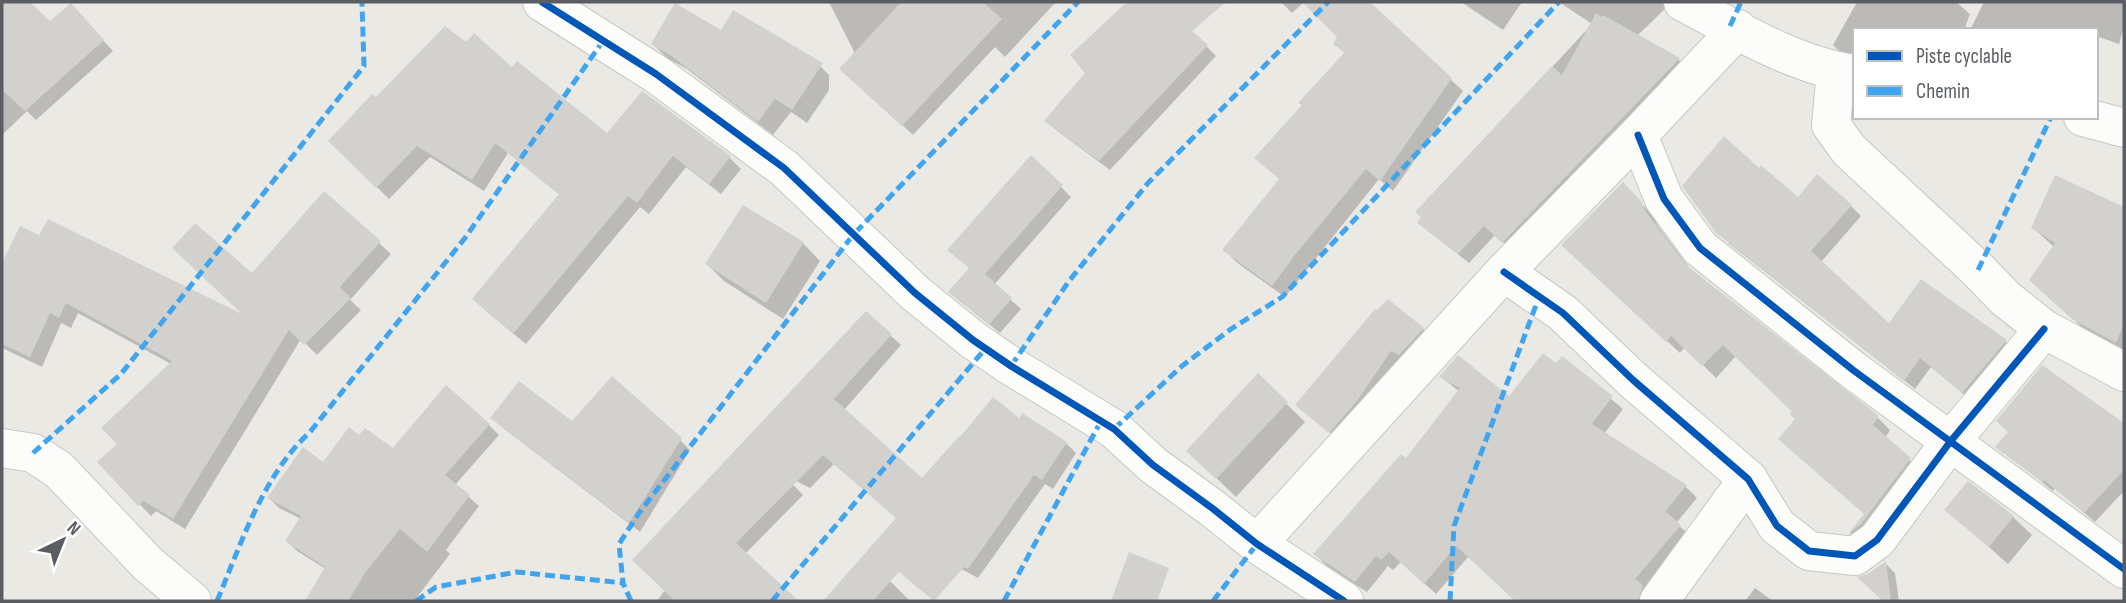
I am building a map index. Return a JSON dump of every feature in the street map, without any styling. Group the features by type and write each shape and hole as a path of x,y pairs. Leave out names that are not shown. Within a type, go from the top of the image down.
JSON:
{"street":[{"path":"542,2 656,74 785,169 915,293 993,355 1114,429 1153,466 1257,544 1344,601"},
{"path":"1683,2 1802,61 1845,73 1831,125 1849,150 2005,298 2044,329 2124,372"},
{"path":"1257,544 1504,272 1738,29"},
{"path":"2090,119 2124,128"},
{"path":"1638,135 1664,199 1700,248 1853,370 2124,569"},
{"path":"1504,272 1563,313 1633,380 1748,479 1777,526 1809,551 1855,556 1877,540 1950,442 2044,329"},
{"path":"2,448 33,453 59,470 148,564 192,601"},
{"path":"1659,601 1748,479"}],"building":[{"path":"2,2 30,2 50,21 71,3 104,40 25,111 2,90"},
{"path":"901,2 983,2 1002,19 902,126 839,69"},
{"path":"1127,2 1226,2 1192,31 1208,45 1099,161 1044,121 1085,73 1070,55"},
{"path":"1302,2 1370,2 1452,78 1380,181 1366,169 1272,286 1222,250 1279,179 1254,158 1302,105 1298,103 1345,52 1333,44 1337,37"},
{"path":"675,3 721,30 733,10 823,63 792,110 775,99 758,122 670,55 651,44"},
{"path":"1596,13 1680,58 1502,243 1484,226 1458,254 1417,223 1421,217 1415,212 1552,66 1562,75"},
{"path":"445,26 466,42 474,33 512,67 517,61 607,133 642,91 731,156 709,184 673,156 637,203 628,196 513,334 472,299 559,194 495,143 472,180 417,146 376,188 328,141 372,94 376,97"},
{"path":"1724,136 1759,168 1761,165 1798,197 1817,174 1852,205 1811,251 1889,323 1921,279 2007,340 1962,393 1920,358 1904,381 1716,233 1682,186"},
{"path":"1031,155 1063,185 985,274 1012,298 989,325 948,292 969,268 947,250"},
{"path":"2055,175 2124,207 2124,323 2116,343 2072,319 2029,280 2055,243 2031,228"},
{"path":"1623,182 1641,201 1646,212 1686,265 1879,416 1873,425 1911,458 1861,524 1849,533 1864,514 1778,439 1795,419 1790,414 1792,412 1723,345 1702,366 1671,336 1666,342 1561,245"},
{"path":"324,191 381,241 340,287 351,298 304,345 289,330 173,519 144,501 138,506 97,462 117,444 101,428 172,361 66,303 59,318 50,313 30,357 2,344 2,263 20,226 39,235 48,219 242,314 172,248 195,223 252,273"},
{"path":"743,205 804,242 766,303 705,264"},
{"path":"1388,299 1424,328 1399,355 1391,351 1357,401 1329,433 1295,405 1375,309"},
{"path":"866,311 892,334 834,399 922,478 993,397 1019,418 1022,413 1067,442 1042,480 1034,475 968,569 964,567 934,601 899,572 873,601 823,601 896,518 823,455 736,543 799,601 675,601 632,560"},
{"path":"1543,353 1556,363 1562,356 1613,396 1592,424 1687,485 1665,511 1681,525 1635,579 1643,585 1638,601 1515,601 1456,546 1424,584 1389,552 1381,560 1376,556 1355,582 1313,554 1401,454 1406,458 1460,388 1439,377 1458,355 1509,396"},
{"path":"2042,365 2124,423 2124,470 2084,513 2044,480 2042,482 1995,447 2008,432 1996,421"},
{"path":"1258,373 1288,402 1216,479 1186,451"},
{"path":"612,376 682,438 629,523 490,418 519,381 572,421"},
{"path":"446,385 490,424 445,475 470,495 427,552 400,529 365,573 348,601 305,601 325,567 285,541 301,516 267,498 303,447 323,462 349,427 359,435 365,428 393,448"},
{"path":"1968,481 2014,516 1989,547 1944,510"},
{"path":"1129,552 1169,568 1157,601 1111,601"},
{"path":"1886,561 1891,601 1883,601 1857,577 1868,574"}],"marked path":[{"path":"33,453 121,374 364,66 362,2"},
{"path":"631,601 623,583 619,544 639,513 853,235 1078,2"},
{"path":"1011,366 1069,281 1148,183 1328,2"},
{"path":"1114,429 1182,366 1231,329 1282,297 1559,2"},
{"path":"1730,26 1741,2"},
{"path":"217,601 255,511 279,469 465,238 603,41"},
{"path":"1978,270 2050,119"},
{"path":"1450,601 1454,526 1539,297"},
{"path":"772,601 985,349"},
{"path":"1004,601 1101,421"},
{"path":"1213,601 1257,544"},
{"path":"416,601 436,587 517,572 623,583"}],"cycle path":[{"path":"542,2 656,74 784,168 915,293 973,340 1114,429 1153,465 1257,544 1344,601"},
{"path":"1638,135 1664,199 1700,248 1853,370 2124,569"},
{"path":"1504,272 1563,313 1633,380 1748,479 1777,526 1809,551 1855,556 1877,540 1950,442 2044,329"}]}
